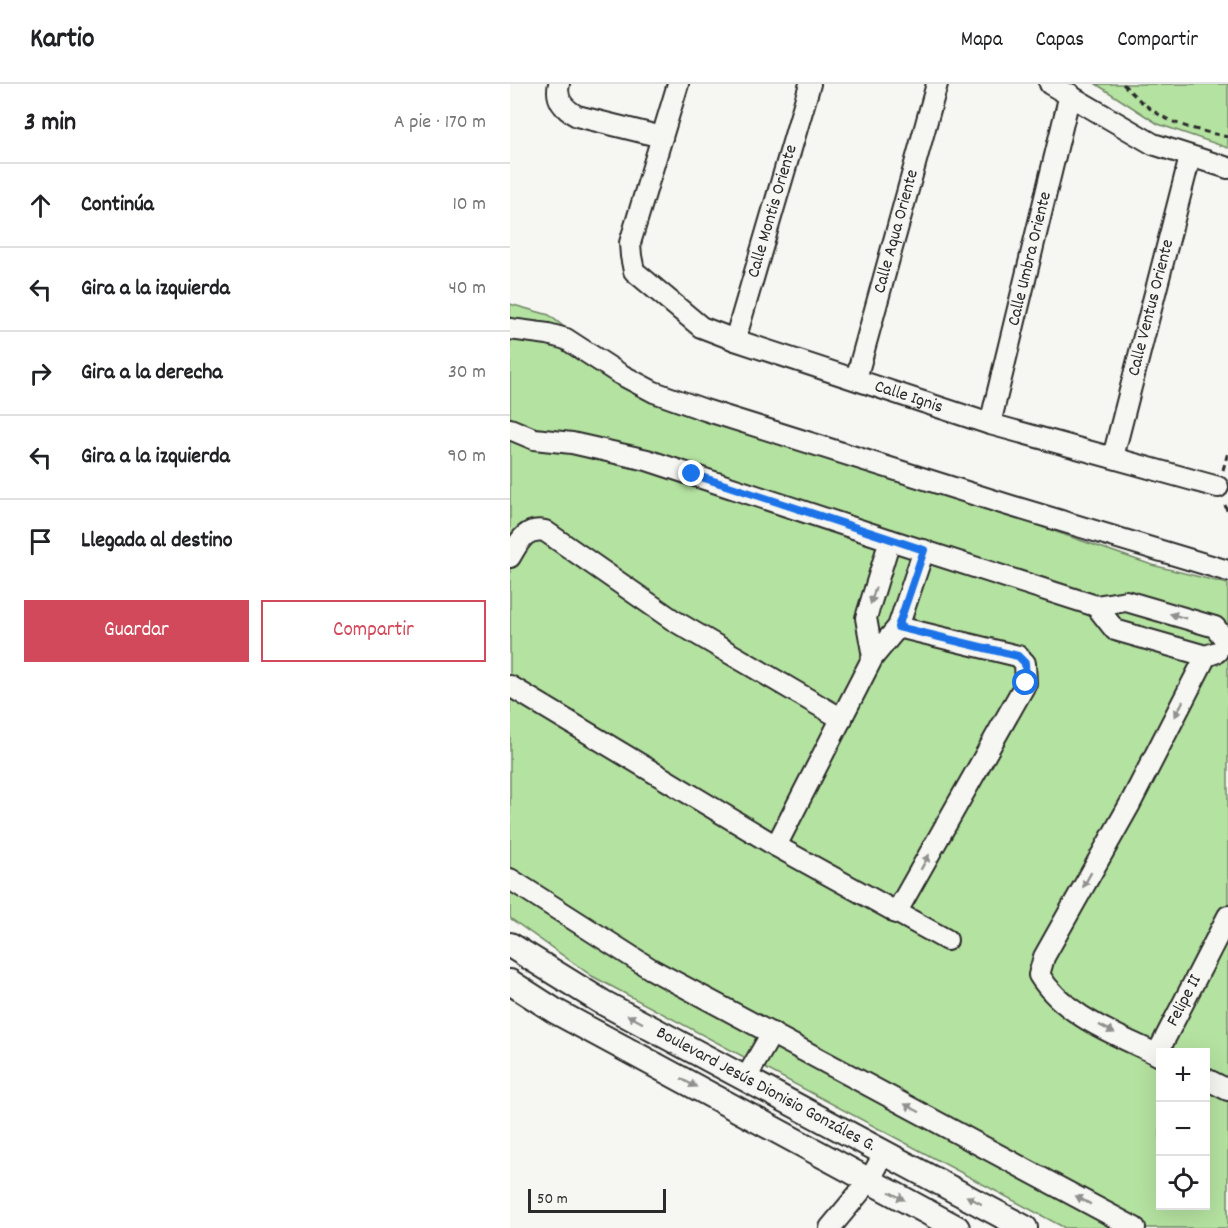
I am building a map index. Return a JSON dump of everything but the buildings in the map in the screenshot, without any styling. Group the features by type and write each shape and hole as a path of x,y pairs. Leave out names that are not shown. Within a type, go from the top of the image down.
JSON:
{"main road":[{"name":"Boulevard Jesús Dionisio Gonzáles G.","path":"510,945 602,1002 1025,1228"},
{"name":"Boulevard Jesús Dionisio Gonzáles G.","path":"510,982 555,1011 957,1228"},
{"path":"555,1011 574,984"}],"street":[{"path":"559,84 560,101 566,110 577,116 662,137 678,84"},
{"name":"Calle Montis Oriente","path":"735,340 810,84"},
{"name":"Calle Aqua Oriente","path":"856,379 937,84"},
{"path":"1050,84 1153,144 1228,168"},
{"name":"Calle Umbra Oriente","path":"990,424 1070,94"},
{"name":"Calle Ignis","path":"662,137 630,243 634,271 701,327 990,424 1218,487"},
{"name":"Calle Ventus Oriente","path":"1113,458 1190,157"},
{"path":"510,330 548,334 566,339 620,374 654,392 705,410 1228,571"},
{"path":"510,429 534,439 572,443 647,460 1096,606 1126,601 1215,627 1228,643"},
{"path":"510,444 534,439"},
{"path":"510,557 526,534 532,531 545,531 673,620 842,719"},
{"path":"873,657 866,618 890,540"},
{"path":"776,846 873,657 898,627 924,550"},
{"path":"1096,606 1115,630 1206,656 1228,649"},
{"path":"896,914 1026,683 1025,663 1018,656 898,627"},
{"path":"1156,1053 1082,1016 1048,990 1039,975 1044,957 1130,804 1206,656"},
{"path":"510,686 776,846 947,940"},
{"path":"510,879 651,969 1135,1228"},
{"name":"Felipe II","path":"1162,1048 1228,916"},
{"path":"746,1078 772,1033"},
{"path":"1210,1081 1228,1090"},
{"path":"830,1228 869,1180 885,1152"}],"path":[{"path":"1123,84 1137,99 1163,118 1182,126 1228,137"}],"green space":[{"path":"1096,84 1228,84 1228,148 1158,124"},
{"path":"510,304 549,315 642,389 1152,565 1228,584 1228,1228 1065,1228 592,976 510,918"}],"route":[{"path":"692,474 924,550 898,627 1018,656 1025,663 1026,683"}]}
